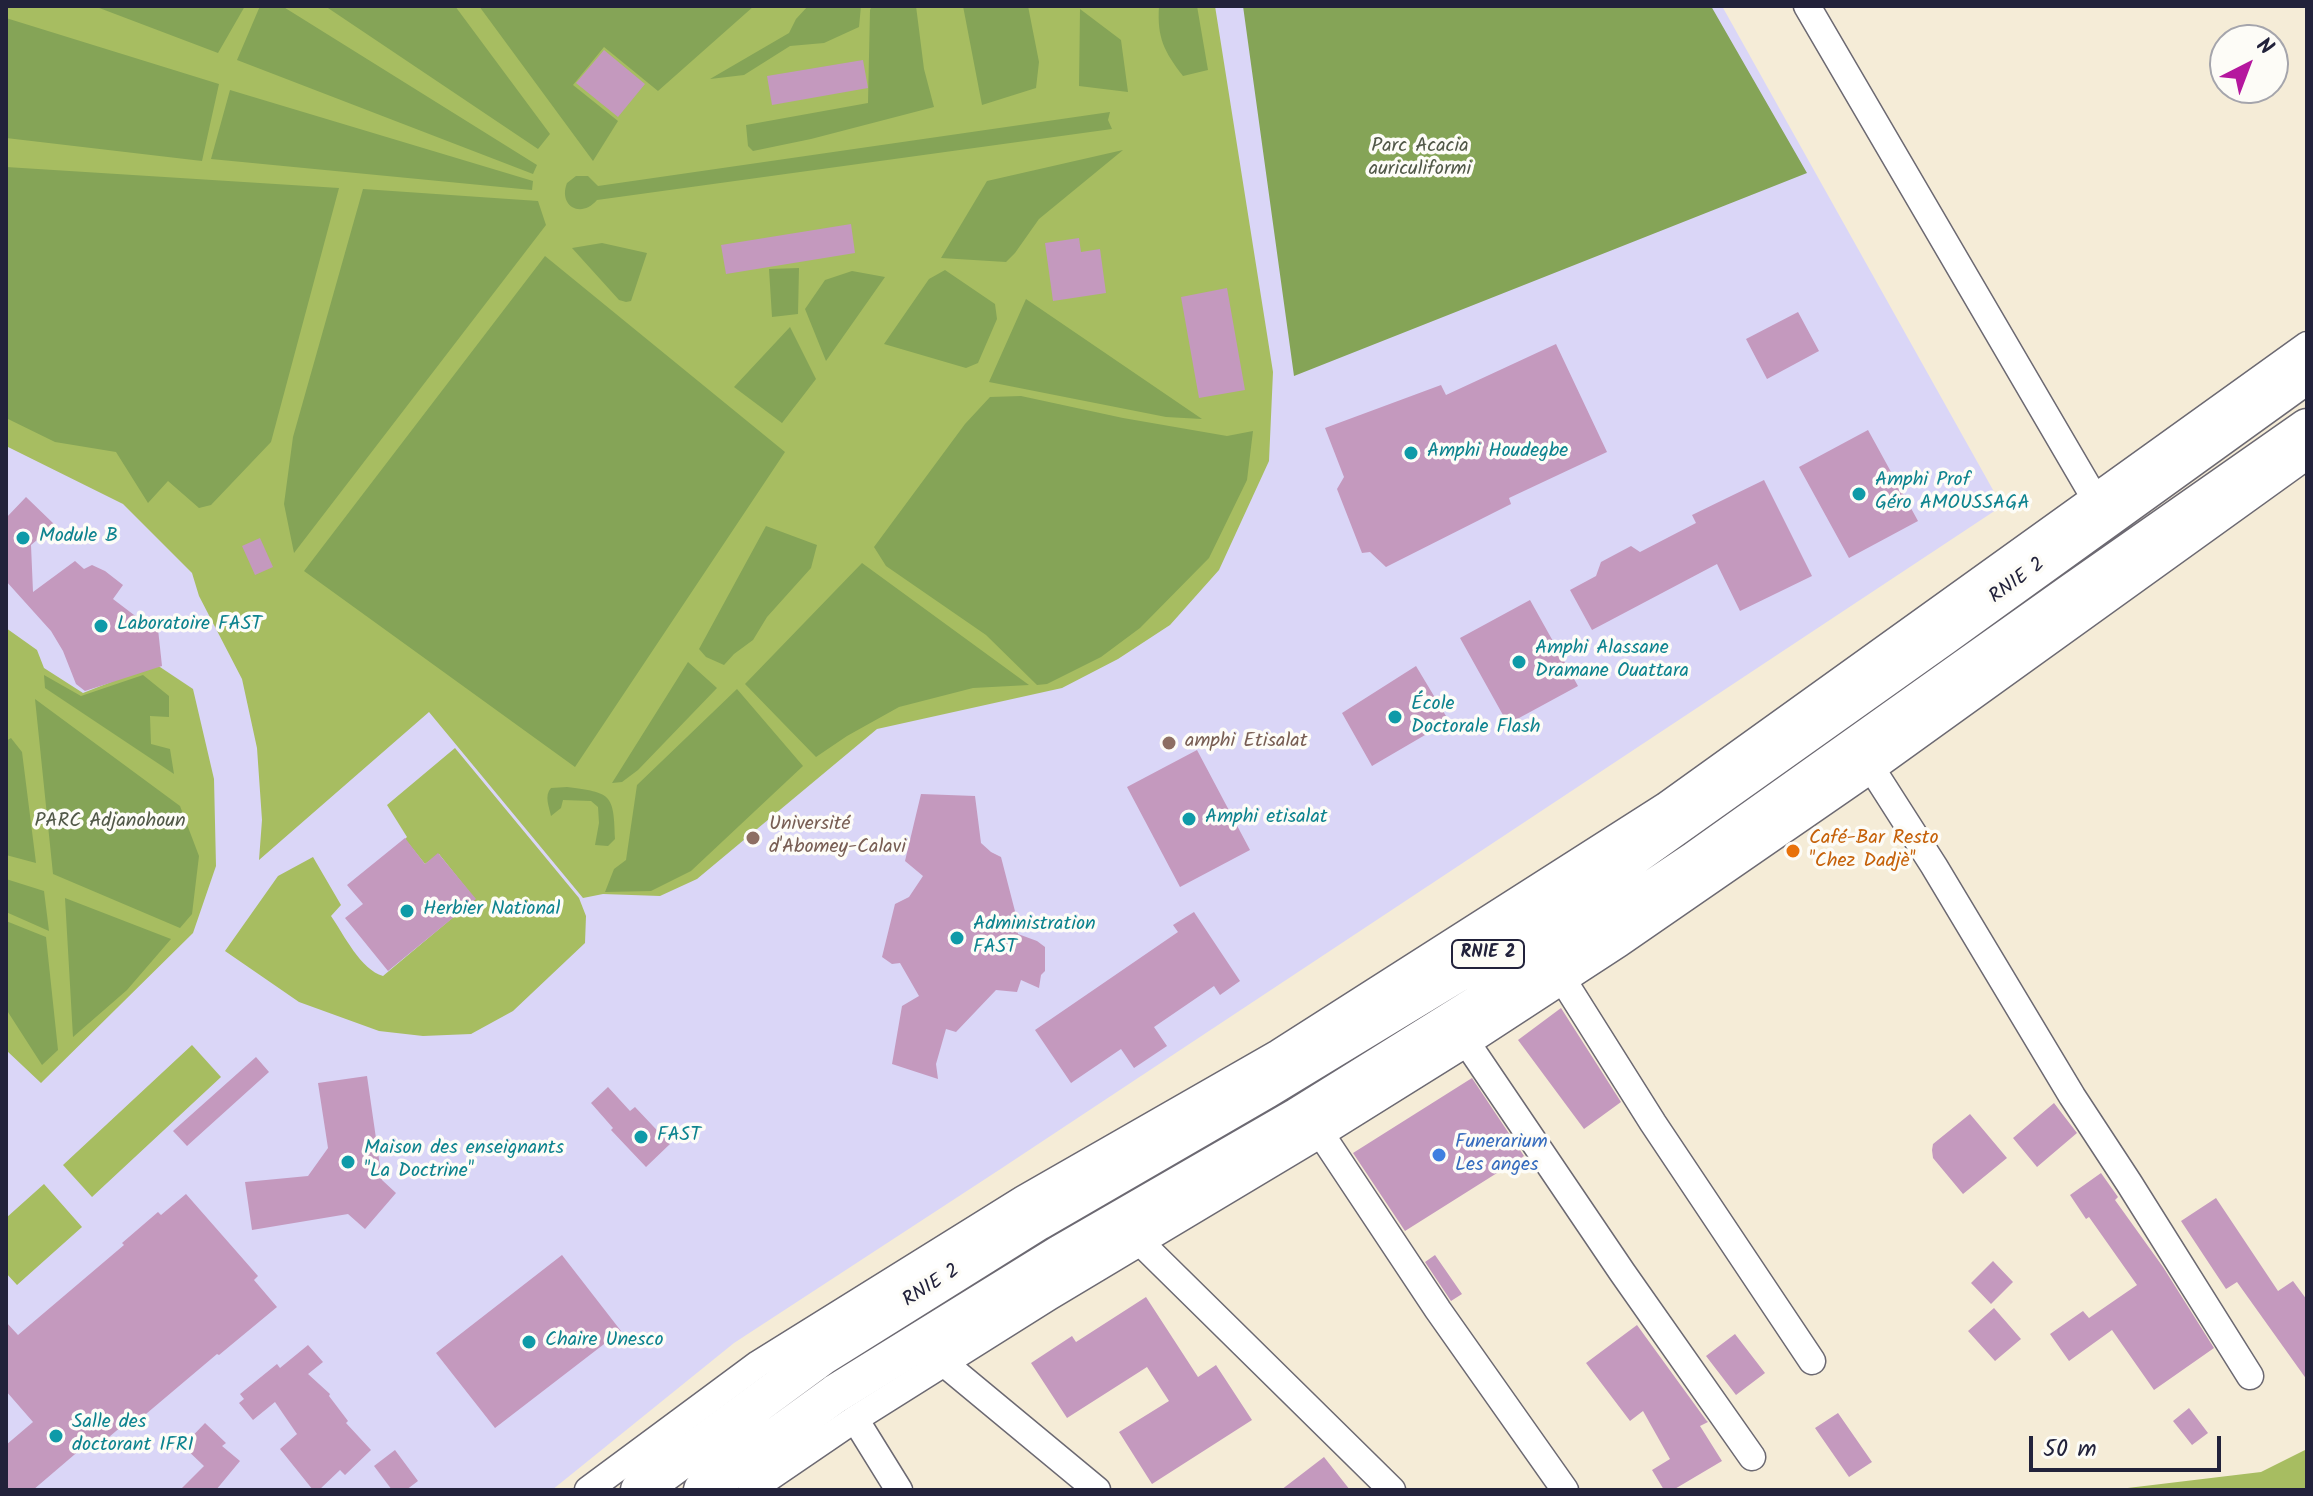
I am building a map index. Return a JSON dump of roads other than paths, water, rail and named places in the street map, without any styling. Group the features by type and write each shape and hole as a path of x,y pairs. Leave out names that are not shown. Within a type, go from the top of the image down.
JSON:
{"highway":[{"name":"RNIE 2","path":"640,1490 822,1356 1038,1221 1266,1089 1576,897 2307,374"},
{"name":"RNIE 2","path":"703,1490 835,1394 1061,1254 1298,1117 1497,993 1696,860 2307,428"}],"street":[{"path":"1807,6 2094,497"},
{"path":"588,1490 771,1355 1023,1199 1278,1053 1665,806 2307,345"},
{"path":"751,1490 855,1419 1139,1241 1321,1134 1563,980 1872,769 2307,456"},
{"path":"1872,769 2072,1096 2250,1376"},
{"path":"1563,980 1653,1123 1812,1361"},
{"path":"1467,1043 1752,1457"},
{"path":"1321,1134 1438,1310 1565,1490"},
{"path":"1139,1241 1392,1490"},
{"path":"945,1364 1097,1490"},
{"path":"855,1419 899,1490"}],"place":[{"name":"Amphi Houdegbe","path":"1411,453"},
{"name":"Amphi Prof Géro AMOUSSAGA","path":"1859,494"},
{"name":"Module B","path":"23,538"},
{"name":"Laboratoire FAST","path":"101,626"},
{"name":"Amphi Alassane Dramane Ouattara","path":"1519,662"},
{"name":"École Doctorale Flash","path":"1395,717"},
{"name":"amphi Etisalat","path":"1169,743"},
{"name":"Amphi etisalat","path":"1189,819"},
{"name":"Université d'Abomey-Calavi","path":"753,838"},
{"name":"Café-Bar Resto ''Chez Dadjè''","path":"1793,851"},
{"name":"Herbier National","path":"407,911"},
{"name":"Administration FAST","path":"957,938"},
{"name":"FAST","path":"641,1137"},
{"name":"Funerarium Les anges","path":"1439,1155"},
{"name":"Maison des enseignants ''La Doctrine''","path":"348,1162"},
{"name":"Chaire Unesco","path":"529,1342"},
{"name":"Salle des doctorant IFRI","path":"56,1436"}],"park label":[{"name":"Parc Acacia auriculiformi","path":"1420,160"},
{"name":"PARC Adjanohoun","path":"110,823"}]}
